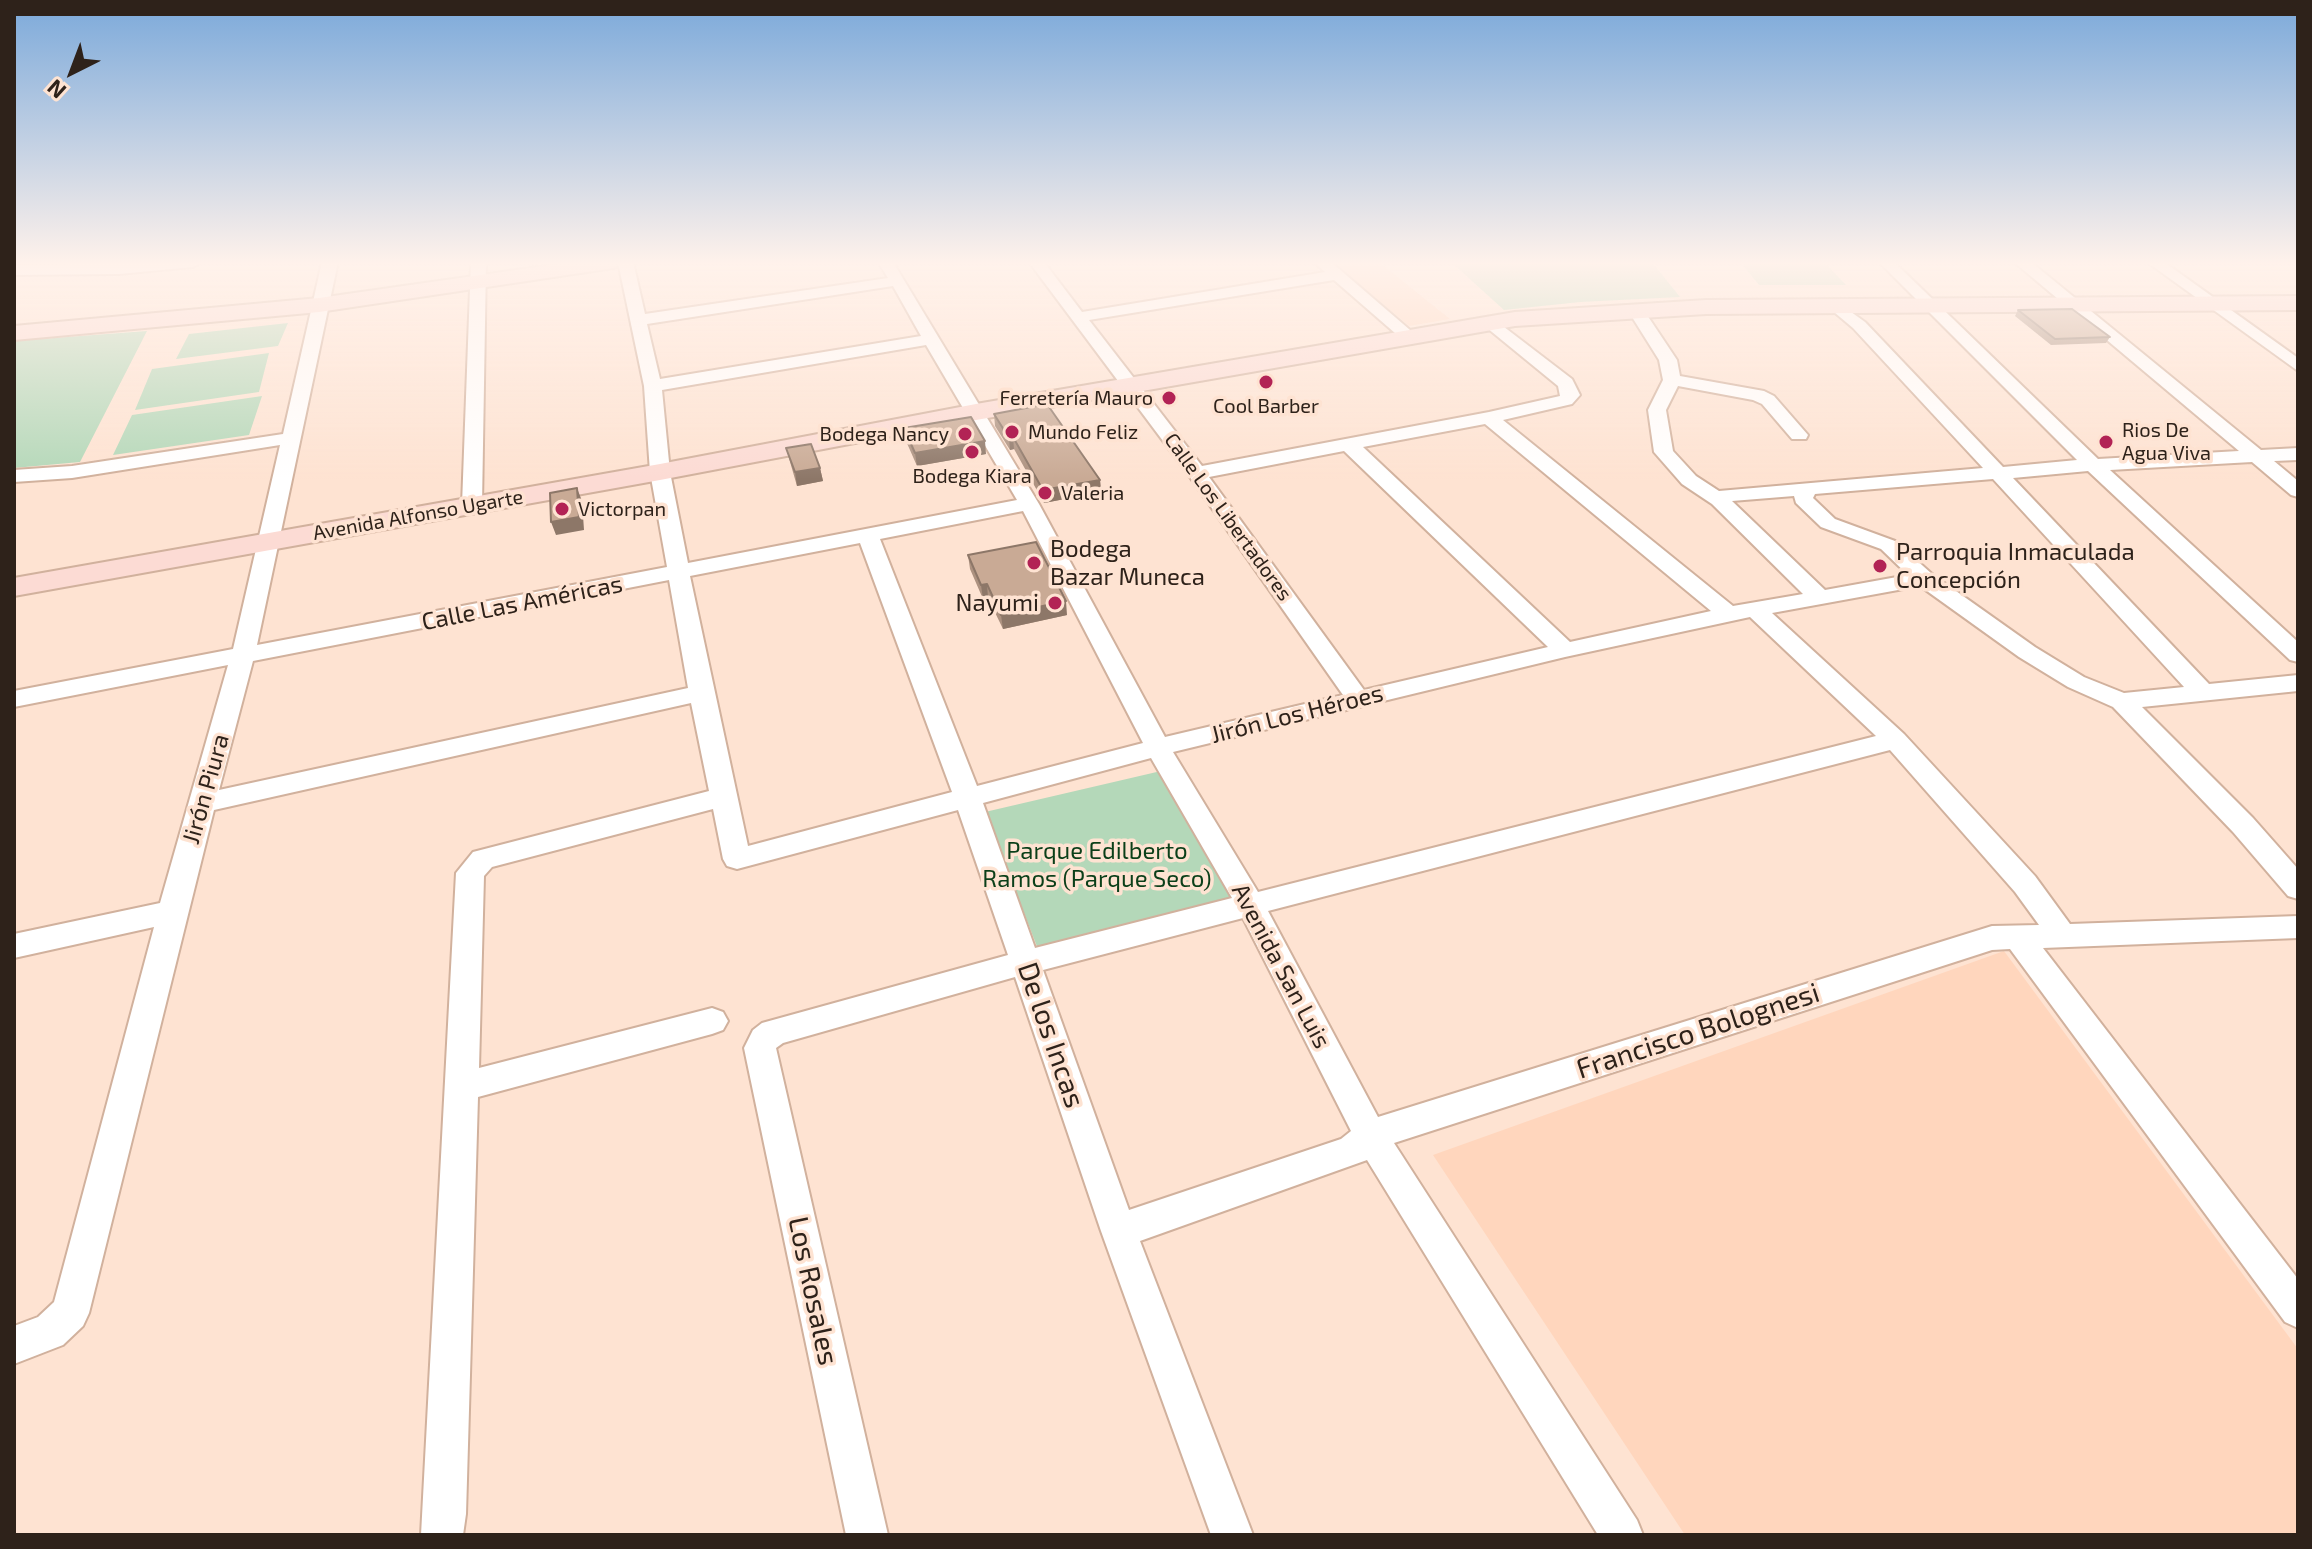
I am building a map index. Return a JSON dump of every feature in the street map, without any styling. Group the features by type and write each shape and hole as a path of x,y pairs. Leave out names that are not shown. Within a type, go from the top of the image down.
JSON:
{"street":[{"name":"Jirón Piura","path":"14,1345 50,1332 70,1313 172,912 243,655 313,334"},
{"path":"472,505 476,334"},
{"path":"442,1535 470,873 474,865 483,859 725,796 678,573 660,472 653,386 641,334"},
{"name":"Avenida San Luis","path":"928,334 1029,504 1158,748 1250,904 1370,1135 1622,1535"},
{"name":"Calle Los Libertadores","path":"1092,334 1197,473 1358,699"},
{"name":"Avenida Alfonso Ugarte","path":"14,587 1420,334"},
{"path":"1197,473 1551,406 1571,395 1566,383 1503,334"},
{"path":"1651,334 1668,360 1672,380 1657,410 1664,452 1689,480 1719,500 1820,598"},
{"path":"1868,334 2202,691"},
{"path":"1957,334 2298,655"},
{"path":"2106,334 2298,491"},
{"path":"2253,334 2298,366"},
{"path":"653,386 931,339"},
{"path":"1672,380 1688,380 1758,395 1768,400 1799,435"},
{"path":"1489,418 1728,614"},
{"path":"14,476 72,472 291,438"},
{"path":"1347,443 1565,650"},
{"path":"1719,500 1730,494 1807,487 2093,465 2298,454"},
{"path":"1807,487 1803,499 1828,523 1888,545 1924,579 2076,682 2122,701 2243,825 2298,888"},
{"name":"Calle Las Américas","path":"14,699 1029,504"},
{"name":"De los Incas","path":"868,535 967,799 1119,1231 1232,1535"},
{"name":"Jirón Los Héroes","path":"725,796 737,859 1158,748 1565,650 1728,614 1924,579"},
{"path":"1755,609 1895,740 2025,884 2063,936"},
{"path":"2122,701 2298,683"},
{"path":"201,803 701,693"},
{"path":"1026,962 1895,740"},
{"path":"14,946 172,912"},
{"name":"Francisco Bolognesi","path":"1119,1231 1352,1151 1370,1135 1992,938 2298,927"},
{"path":"2018,937 2298,1309"},
{"name":"Los Rosales","path":"867,1535 760,1048 764,1039 773,1032 1026,962"},
{"path":"462,1087 712,1021"}],"shaded area":[{"path":"2004,951 2298,1349 2298,1535 1685,1535 1433,1155"}],"green space":[{"path":"145,334 80,462 14,468 14,341"},
{"path":"189,334 283,334 278,346 176,359"},
{"path":"269,353 259,392 135,410 152,369"},
{"path":"262,396 249,435 113,455 132,415"},
{"name":"Parque Edilberto Ramos (Parque Seco)","path":"1161,771 1236,902 1043,962 985,812"}],"building":[{"path":"2049,334 2106,334 2110,337 2055,339"},
{"path":"1047,404 1100,480 1043,490 1013,437 1009,438 994,414"},
{"path":"971,417 985,441 915,453 904,428"},
{"path":"811,444 820,468 795,472 786,448"},
{"path":"577,488 579,517 551,522 550,493"},
{"path":"1036,542 1066,601 1001,615 987,584 981,585 968,555"}],"place":[{"name":"Cool Barber","path":"1266,382"},
{"name":"Ferretería Mauro","path":"1169,398"},
{"name":"Mundo Feliz","path":"1012,432"},
{"name":"Bodega Nancy","path":"965,434"},
{"name":"Rios De Agua Viva","path":"2106,442"},
{"name":"Bodega Kiara","path":"972,452"},
{"name":"Valeria","path":"1045,493"},
{"name":"Victorpan","path":"562,509"},
{"name":"Bodega Bazar Muneca","path":"1034,563"},
{"name":"Parroquia Inmaculada Concepción","path":"1880,566"},
{"name":"Nayumi","path":"1055,603"}]}
